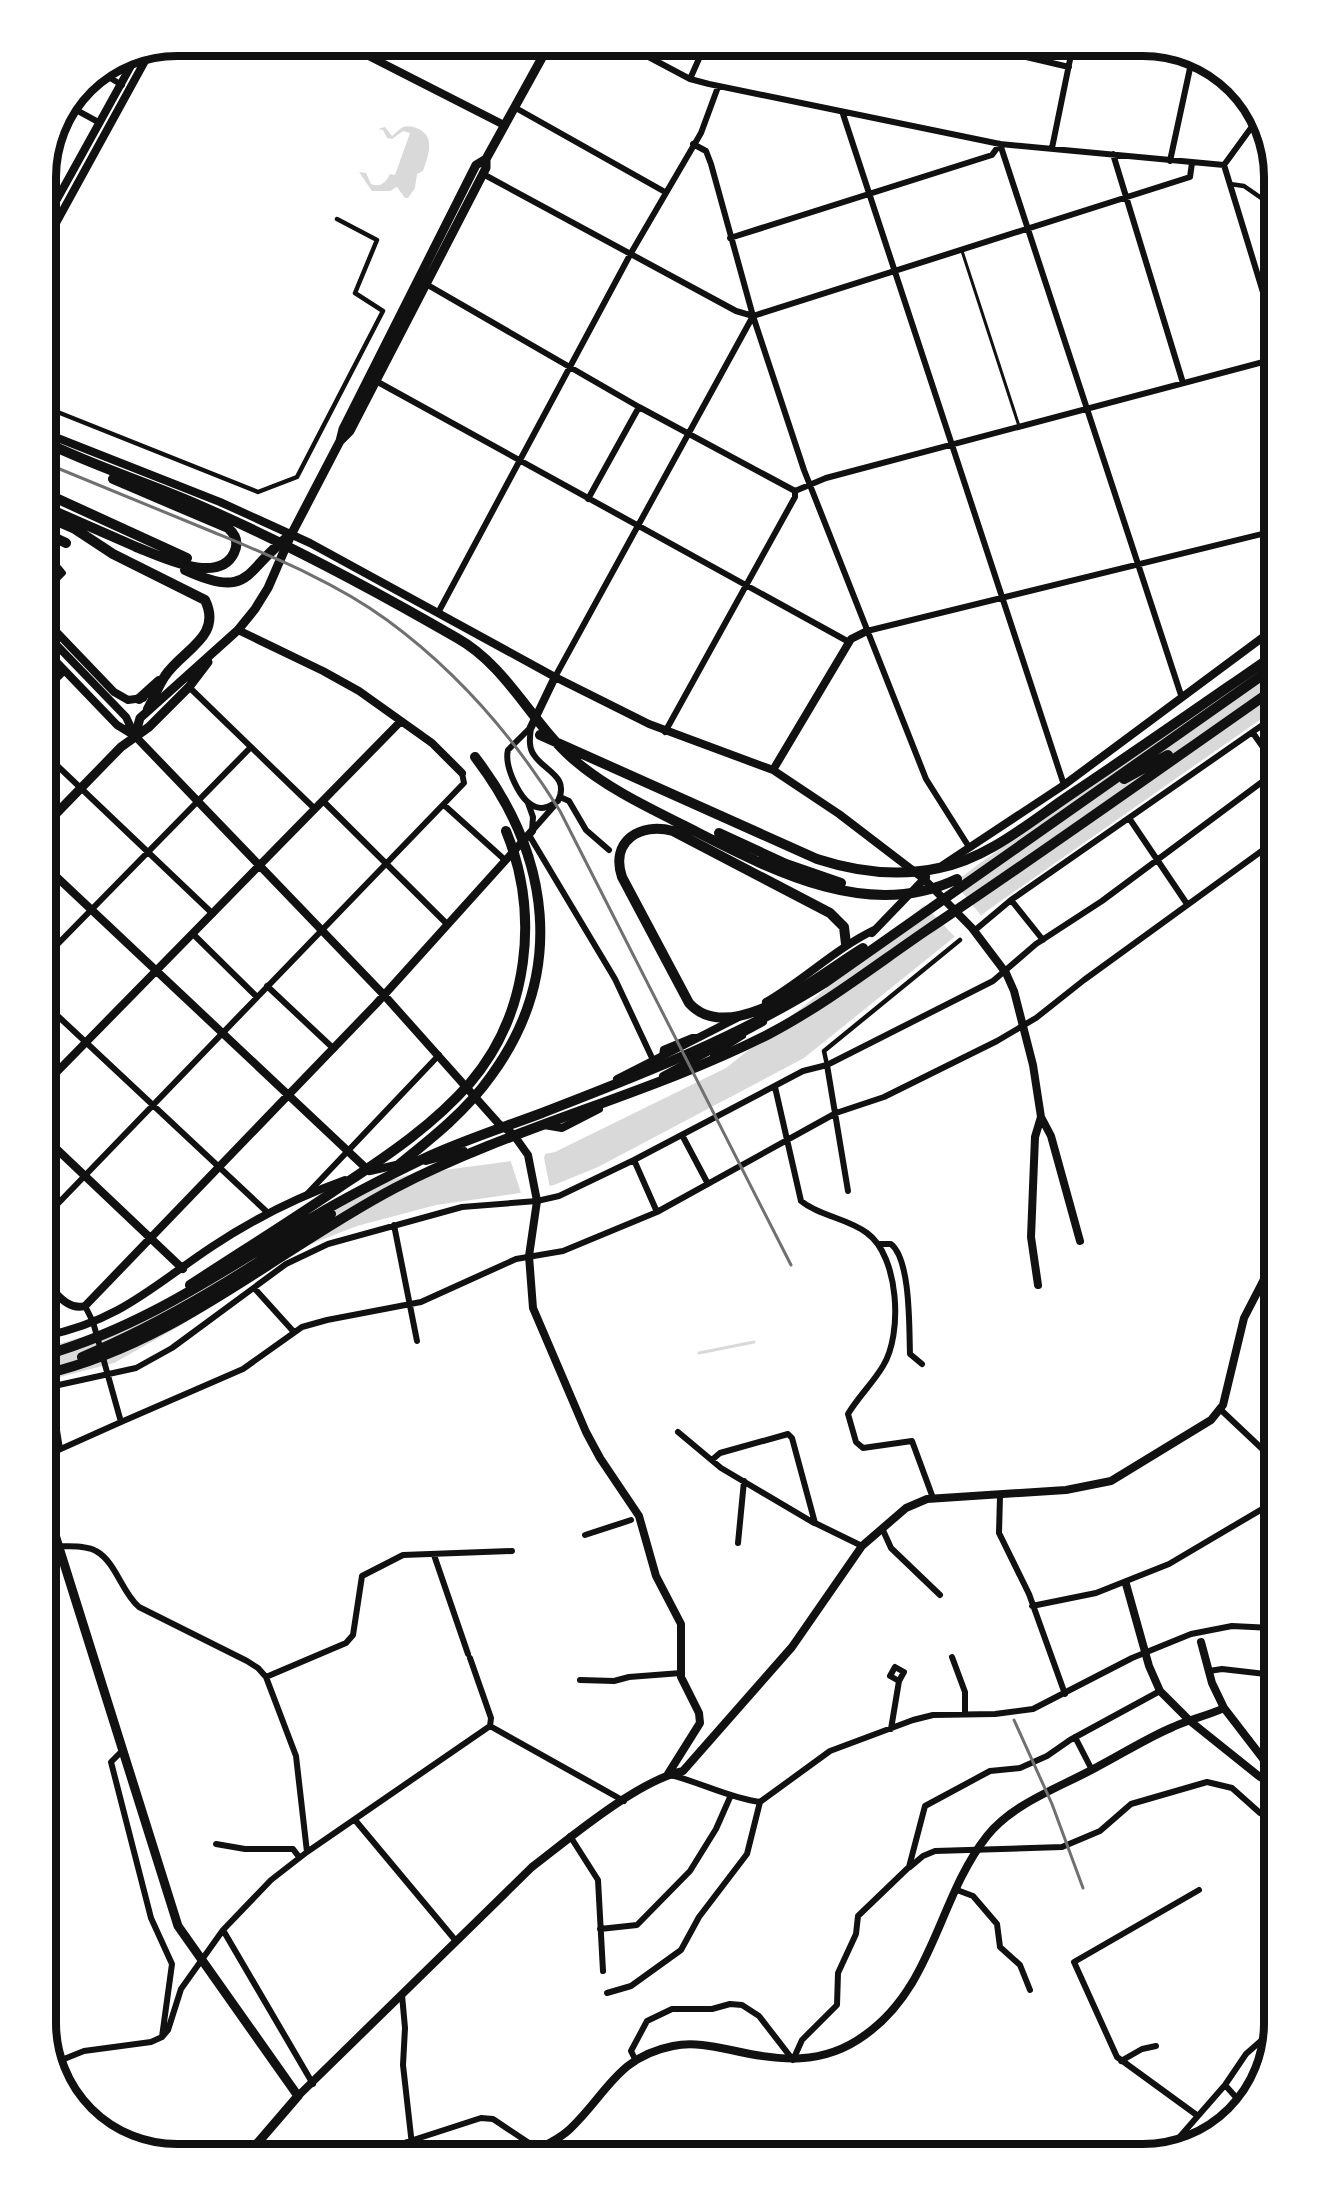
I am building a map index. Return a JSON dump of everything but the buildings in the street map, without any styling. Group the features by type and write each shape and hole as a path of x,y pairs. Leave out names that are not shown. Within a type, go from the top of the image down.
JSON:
{"highway":[{"path":"56,450 198,505 262,533 459,639 499,672 552,739 585,769 666,816 772,870 819,885 890,894 936,888 1022,847 1119,782 1216,729"},
{"path":"56,451 228,528 235,534 237,544 234,554 225,563 213,568 197,568 136,547"},
{"path":"56,498 187,558"},
{"path":"56,512 198,576 225,584 247,578 273,547 291,535"},
{"path":"56,521 75,529 113,554 205,600 211,617 210,626 201,639 166,675 139,699"},
{"path":"56,538 66,543"},
{"path":"540,735 817,859 860,870 912,872 963,861 1016,832 1264,662"},
{"path":"56,1352 127,1326 223,1274 354,1193 426,1158 650,1071 748,1028 826,982 1264,674"},
{"path":"148,709 166,675"},
{"path":"56,1370 110,1355 162,1330 325,1229 418,1177 634,1091 770,1033 854,981 1264,695"},
{"path":"56,1368 121,1340 180,1309 233,1279 319,1222 419,1148 473,1099 491,1077 507,1053 529,1006 537,975 541,924 539,898 528,853 504,802 475,757"},
{"path":"846,944 840,920 696,842 660,828 640,831 622,847 619,858 622,877 689,1003 700,1013 711,1017 739,1018 769,1006 928,909"},
{"path":"127,1326 385,1158 419,1132 470,1082 502,1034 512,1011 525,947 523,892 518,865 506,831"},
{"path":"719,832 795,867 857,886 888,890 916,888 957,879"}],"main road":[{"path":"340,441 350,431 483,174 486,159 543,56"},
{"path":"135,736 140,718 148,709 238,630 268,588 291,535 340,441 353,408 471,175 477,165 486,159"},
{"path":"56,814 189,687 216,651"},
{"path":"56,1541 178,1926 298,2096 257,2143"}],"street":[{"path":"369,56 504,124"},
{"path":"647,56 690,79 718,87 1000,144 1224,165"},
{"path":"690,79 700,56"},
{"path":"1022,56 1069,67"},
{"path":"1052,148 1071,56"},
{"path":"56,225 146,60"},
{"path":"56,203 132,64"},
{"path":"1170,160 1191,66"},
{"path":"108,77 122,85"},
{"path":"439,611 631,253 701,133 718,87"},
{"path":"514,107 665,192"},
{"path":"76,110 100,123"},
{"path":"843,114 1064,785"},
{"path":"1224,165 1252,126"},
{"path":"693,144 706,151 753,316 809,484 927,779 969,847"},
{"path":"730,238 992,155 1000,144"},
{"path":"1000,144 1182,698"},
{"path":"1113,154 1183,383"},
{"path":"483,174 736,311 753,316 1190,177 1192,163"},
{"path":"1224,165 1264,295"},
{"path":"1230,184 1244,186 1264,200"},
{"path":"56,206 64,211"},
{"path":"56,411 258,492 297,477 383,311 356,293 377,240 337,219"},
{"path":"426,284 639,407 795,491"},
{"path":"653,1060 615,979 531,833 533,817 528,802 508,769 506,758 512,745 531,727 555,677 753,316"},
{"path":"795,491 809,484 1019,426 1264,362"},
{"path":"376,381 849,642"},
{"path":"588,499 639,407"},
{"path":"56,437 220,502 291,535 439,611 555,677 665,732 773,770 830,808 924,879 973,930 1006,972 1024,1025 1041,1117 1051,1136 1080,1241"},
{"path":"665,732 795,497 795,491"},
{"path":"773,770 849,642 867,631 1264,534"},
{"path":"56,567 63,573 56,580"},
{"path":"56,1205 464,783 462,772 432,743 401,721 323,670 238,630"},
{"path":"56,631 114,692 128,700 156,694 175,684"},
{"path":"536,1124 562,1128 753,1029 837,969 924,879 1064,785 1264,636"},
{"path":"56,644 126,717 135,736"},
{"path":"56,662 117,725 135,736 258,867 322,930 439,1055 499,1124 513,1134 528,1155 537,1201 529,1256 531,1300 549,1348 600,1458 639,1516 656,1576 679,1618 682,1638 681,1673 699,1713 700,1724 668,1774"},
{"path":"56,680 65,671"},
{"path":"189,687 315,809"},
{"path":"56,1073 401,721"},
{"path":"973,930 1011,900 1264,725"},
{"path":"56,1293 69,1305 76,1308 85,1306 334,1049 531,833 559,799 558,777 534,755 531,746 531,727"},
{"path":"1253,733 1264,749"},
{"path":"512,745 520,742 531,746"},
{"path":"56,946 251,747"},
{"path":"56,764 213,914"},
{"path":"56,1386 136,1368 172,1348 255,1289 285,1264 328,1244 462,1207 537,1201 559,1196 634,1160 803,1071 827,1065 1006,972 1043,940 1158,860 1264,780"},
{"path":"528,802 537,808 547,808 559,799 569,801 586,830 609,850"},
{"path":"323,801 448,926"},
{"path":"444,805 505,860"},
{"path":"1129,818 1187,904"},
{"path":"56,1451 243,1369 293,1331 327,1320 435,1297 506,1263 529,1256 563,1251 657,1212 836,1113 884,1096 1046,1012 1084,980 1264,849"},
{"path":"56,876 369,1171"},
{"path":"1011,900 1043,940"},
{"path":"56,1333 93,1322 147,1294 210,1247 267,1212 306,1195 369,1171 446,1157 536,1124 557,1104 703,1038 784,991 846,944 874,930"},
{"path":"193,934 257,997"},
{"path":"848,1191 824,1051 960,940"},
{"path":"267,986 334,1049"},
{"path":"56,1014 218,1169 267,1212"},
{"path":"306,1195 439,1055"},
{"path":"775,1087 801,1201 859,1228 879,1244 890,1267 894,1297 893,1336 884,1365 848,1414 859,1447 912,1441 933,1498"},
{"path":"1038,1285 1031,1237 1035,1137 1041,1117"},
{"path":"682,1135 708,1184"},
{"path":"56,1148 183,1269"},
{"path":"634,1160 657,1212"},
{"path":"394,1225 417,1341"},
{"path":"879,1244 891,1244 897,1251 906,1292 910,1354 922,1364"},
{"path":"298,2096 313,2084 532,1867 570,1836 624,1801 668,1774 683,1771 792,1647 862,1546 912,1504 933,1498 1000,1496 1066,1490 1111,1480 1190,1434 1221,1410 1244,1318 1264,1279"},
{"path":"255,1289 293,1331"},
{"path":"85,1306 93,1322 121,1422"},
{"path":"1221,1410 1264,1450"},
{"path":"56,1430 60,1449"},
{"path":"678,1432 713,1460 770,1499 862,1546"},
{"path":"713,1460 720,1453 788,1434 792,1438 815,1523"},
{"path":"738,1543 744,1481"},
{"path":"1000,1496 999,1533 1029,1594 1065,1694"},
{"path":"1032,1606 1096,1593 1169,1564 1264,1508"},
{"path":"585,1535 631,1520"},
{"path":"882,1528 891,1548 940,1595"},
{"path":"59,1546 95,1551 104,1558 131,1601 139,1607 247,1661 266,1677 297,1762 307,1852"},
{"path":"266,1677 346,1643 355,1628 362,1576 403,1555 512,1551"},
{"path":"62,2060 84,2051 151,2042 162,2037 168,2030 178,1996 185,1984 220,1933 254,1895 299,1857 490,1726 491,1718 434,1555"},
{"path":"1126,1584 1149,1666 1160,1691 1190,1721 1264,1779"},
{"path":"607,1993 630,1986 681,1950 699,1917 747,1854 760,1802 830,1751 922,1717 996,1714 1028,1710 1065,1694 1132,1658 1211,1628 1264,1627"},
{"path":"1201,1642 1209,1671 1224,1708 1264,1760"},
{"path":"952,1657 965,1692 965,1714"},
{"path":"1209,1671 1222,1669 1264,1674"},
{"path":"580,1680 614,1681 629,1677 681,1673"},
{"path":"891,1729 899,1681"},
{"path":"909,1867 925,1806 990,1771 1020,1768 1047,1756 1075,1737 1160,1691"},
{"path":"549,2143 576,2123 618,2072 635,2059 664,2048 691,2044 793,2060 843,2048 871,2031 888,2016 914,1980 977,1850 989,1834 1011,1814 1092,1770 1173,1727 1203,1719 1224,1708"},
{"path":"490,1726 624,1801"},
{"path":"1075,1737 1092,1770"},
{"path":"123,1750 111,1762 151,1918 172,1964 162,2037"},
{"path":"668,1774 760,1802"},
{"path":"793,2060 802,2040 837,2005 838,1973 856,1934 858,1916 923,1856 935,1851 1062,1847 1100,1831 1131,1804 1207,1782 1232,1788 1260,1813"},
{"path":"600,1929 638,1925 690,1871 717,1828 731,1795"},
{"path":"355,1820 456,1941"},
{"path":"570,1836 598,1880 603,1971"},
{"path":"216,1844 245,1849 293,1850 299,1857"},
{"path":"957,1890 973,1896 997,1924 1000,1947 1020,1965 1030,1990"},
{"path":"1198,2116 1121,2061 1074,1962 1199,1890"},
{"path":"220,1933 313,2084"},
{"path":"402,1995 405,2028 403,2065 412,2143"},
{"path":"635,2059 631,2051 647,2021 672,2009 712,2009 730,2004 742,2005 759,2016 793,2060"},
{"path":"1179,2138 1225,2085 1246,2054 1262,2040"},
{"path":"1121,2061 1142,2049 1156,2046"},
{"path":"1225,2085 1237,2098"},
{"path":"402,2143 481,2118 493,2120 529,2143"},
{"path":"555,2140 558,2143"}],"lane":[{"path":"962,251 1019,426"}],"shaded area":[{"path":"407,126 423,132 428,138 429,149 423,171 417,174 415,188 408,198 405,198 397,187 390,191 372,191 359,172 366,173 371,184 375,185 383,184 390,174 395,175 410,133 403,131 392,139 387,138 383,130 378,129 385,127 392,136"},
{"path":"1264,664 1264,717 988,910 804,1058 598,1167 554,1185 520,1193 436,1205 357,1226 308,1245 178,1327 114,1363 56,1378 56,1345 128,1323 354,1193 407,1175 511,1161 555,1152 726,1068 863,959 922,907 980,863"}],"pier":[{"path":"954,882 983,918 956,938 923,904"},
{"path":"546,1151 544,1158 550,1188 521,1193 510,1159"}],"waterway":[{"path":"699,1353 754,1342"}],"railway":[{"path":"56,468 258,551 325,582 367,606 413,640 438,661 483,707 524,757 560,811 791,1265"},
{"path":"1014,1720 1052,1804 1083,1888"}]}
